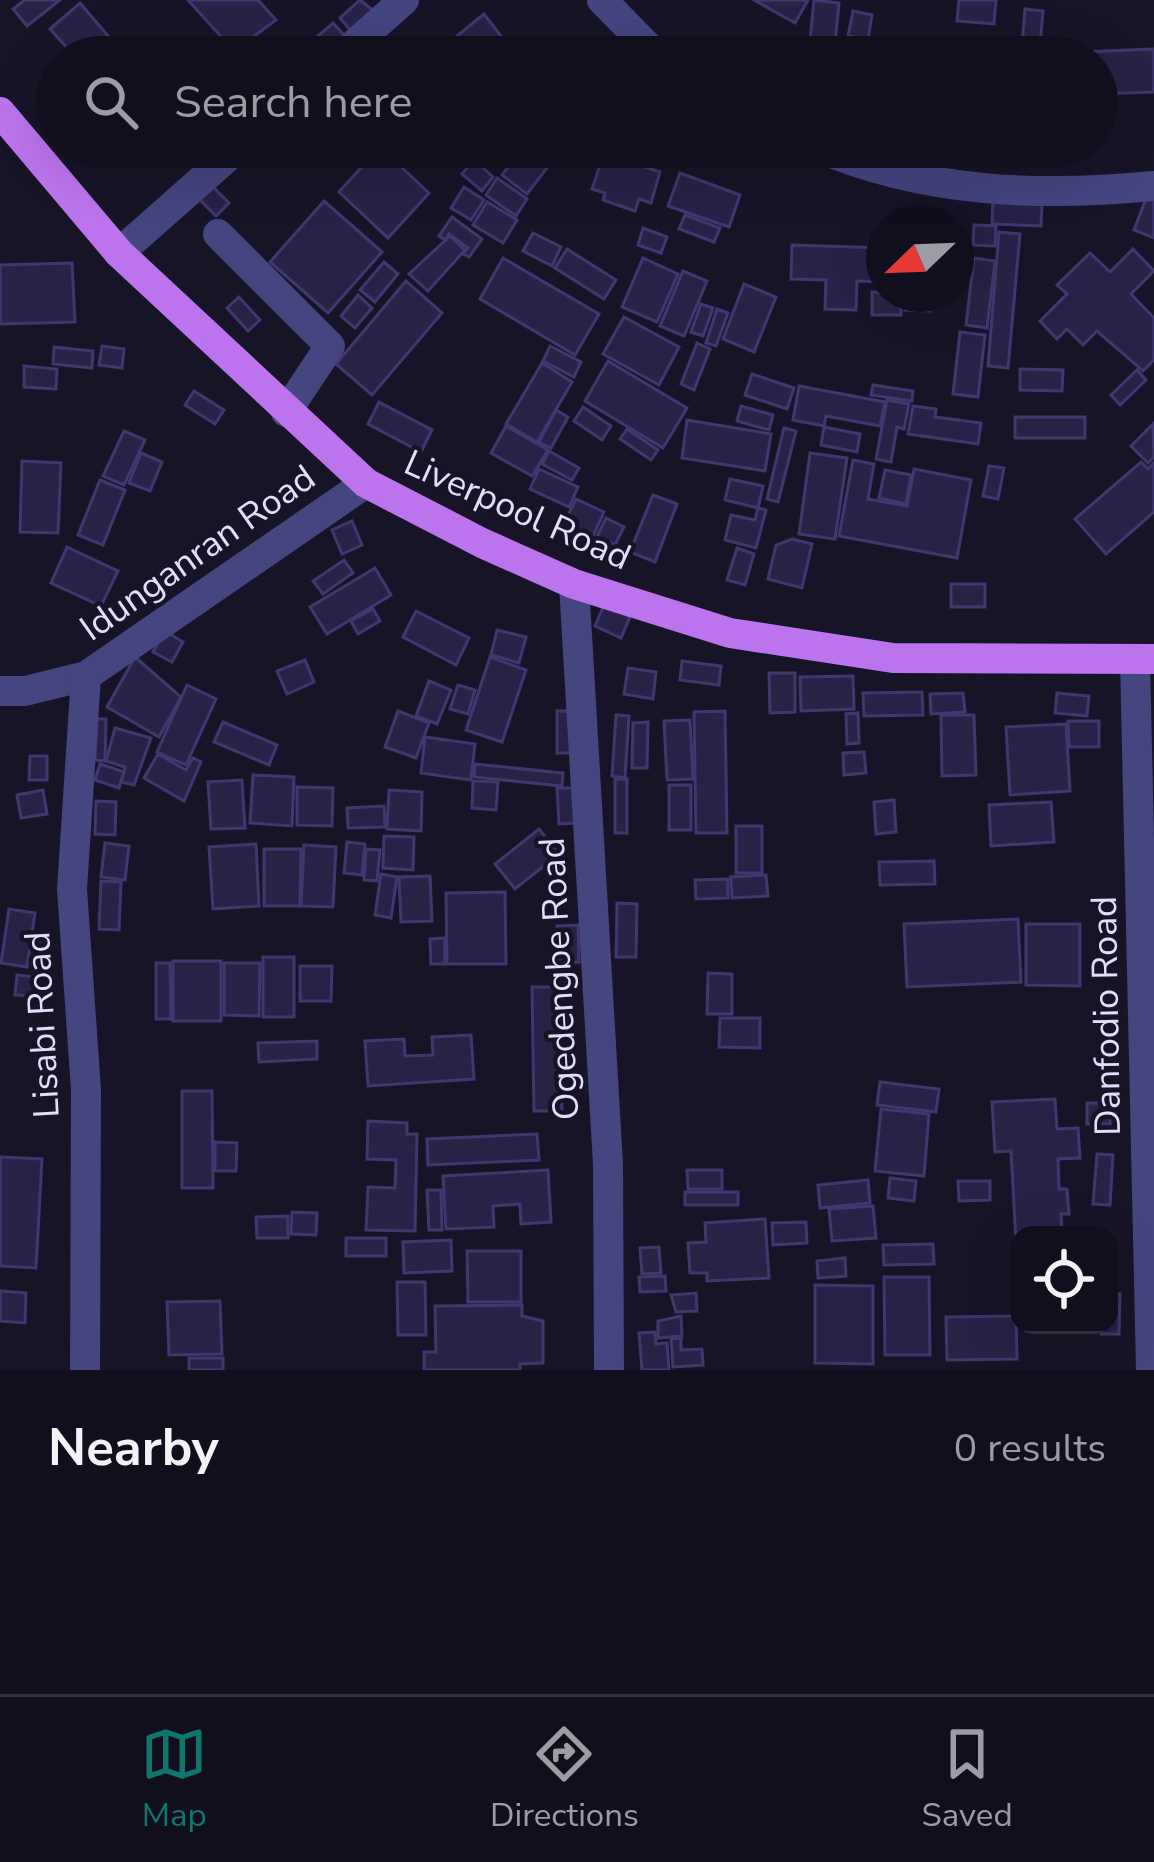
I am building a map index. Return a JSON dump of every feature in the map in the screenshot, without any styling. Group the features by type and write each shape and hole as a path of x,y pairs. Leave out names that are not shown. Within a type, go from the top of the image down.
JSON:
{"main road":[{"name":"Liverpool Road","path":"0,112 36,155"},
{"name":"Liverpool Road","path":"47,168 119,253 366,483 574,584 730,633 893,658 1145,660"}],"street":[{"path":"364,36 404,0"},
{"path":"602,0 637,36"},
{"path":"119,253 215,168"},
{"path":"866,168 1010,191 1154,186"},
{"path":"218,234 330,346 286,412"},
{"name":"Idunganran Road","path":"0,692 25,692 86,676 366,483"},
{"name":"Ogedengbe Road","path":"574,584 608,1164 609,1370"},
{"name":"Danfodio Road","path":"1145,660 1151,1370"},
{"name":"Lisabi Road","path":"85,1370 86,1090 72,889 86,676"}],"building":[{"path":"25,0 60,0 27,26 13,9"},
{"path":"188,0 258,0 276,20 254,36 220,36"},
{"path":"360,0 374,11 351,31 340,18"},
{"path":"754,0 808,0 795,23"},
{"path":"814,0 839,3 836,36 810,36"},
{"path":"959,0 996,0 994,24 957,21"},
{"path":"80,3 108,36 56,36 50,29"},
{"path":"1025,9 1043,11 1041,36 1023,36"},
{"path":"853,11 872,15 868,36 848,36"},
{"path":"484,14 501,36 457,36"},
{"path":"333,23 344,35 343,36 318,36"},
{"path":"1154,49 1154,92 1118,93 1118,50"},
{"path":"361,168 402,168 429,193 388,238 339,192"},
{"path":"467,168 483,168 493,177 482,191 462,174"},
{"path":"508,168 547,168 527,194 502,175"},
{"path":"599,168 660,172 651,203 639,199 635,211 603,200 605,193 592,189"},
{"path":"680,173 740,195 729,227 668,206"},
{"path":"497,178 527,199 516,216 486,195"},
{"path":"211,185 229,203 216,216 198,198"},
{"path":"464,187 484,200 471,220 451,208"},
{"path":"1149,191 1154,193 1154,238 1134,230"},
{"path":"993,200 1042,203 1041,226 992,224"},
{"path":"324,201 382,252 328,313 270,262"},
{"path":"487,202 517,220 503,243 473,225"},
{"path":"685,215 720,228 714,242 679,229"},
{"path":"452,217 482,239 469,257 463,254 468,248 449,234 445,240 439,236"},
{"path":"974,225 996,226 995,246 974,245"},
{"path":"643,228 667,237 661,253 638,245"},
{"path":"999,232 1020,234 1008,368 988,366"},
{"path":"533,233 561,247 552,266 523,251"},
{"path":"450,236 465,250 428,291 409,274"},
{"path":"792,245 866,247 866,281 857,281 856,310 825,309 826,280 791,279"},
{"path":"567,249 616,280 604,299 555,268"},
{"path":"1133,249 1154,271 1131,294 1154,318 1154,360 1143,371 1097,331 1083,345 1067,329 1057,339 1040,321 1067,294 1057,285 1090,253 1110,272"},
{"path":"503,258 599,314 575,355 480,299"},
{"path":"643,258 678,274 657,322 622,307"},
{"path":"974,258 995,261 987,328 966,325 968,312 974,312"},
{"path":"384,262 398,274 375,302 360,290"},
{"path":"72,263 75,322 0,324 0,265"},
{"path":"683,271 707,281 684,336 660,326"},
{"path":"406,281 442,313 372,395 336,364"},
{"path":"744,284 776,297 754,352 723,339"},
{"path":"358,295 372,308 355,328 341,316"},
{"path":"239,297 260,320 248,331 227,308"},
{"path":"701,304 713,308 703,336 691,332"},
{"path":"717,309 728,313 716,346 706,343"},
{"path":"624,317 679,347 659,385 603,354"},
{"path":"960,332 985,335 978,397 953,394"},
{"path":"697,343 710,349 694,390 681,384"},
{"path":"102,346 124,349 122,368 99,365"},
{"path":"550,346 581,362 574,377 543,361"},
{"path":"54,347 93,351 92,368 53,364"},
{"path":"608,361 687,408 663,448 585,401"},
{"path":"542,363 572,382 537,442 506,424"},
{"path":"24,366 57,369 56,389 24,387"},
{"path":"1020,369 1063,370 1062,391 1020,390"},
{"path":"1137,370 1146,380 1120,405 1111,395"},
{"path":"752,374 794,388 787,409 745,395"},
{"path":"873,385 913,391 912,401 871,395"},
{"path":"799,386 885,402 880,426 826,416 824,426 793,420"},
{"path":"194,391 224,410 215,424 185,405"},
{"path":"887,400 909,404 904,429 897,427 891,462 876,459"},
{"path":"379,402 432,430 421,452 368,424"},
{"path":"741,406 773,415 769,430 737,421"},
{"path":"913,406 936,409 935,417 981,423 978,444 908,434"},
{"path":"583,407 611,426 602,440 574,421"},
{"path":"556,410 568,417 551,448 539,442"},
{"path":"1015,417 1085,417 1085,438 1015,438"},
{"path":"687,420 771,434 765,471 682,458"},
{"path":"1153,424 1154,457 1148,463 1131,446"},
{"path":"506,426 548,450 532,476 491,453"},
{"path":"824,427 860,434 857,452 821,445"},
{"path":"784,428 796,431 778,502 767,499"},
{"path":"627,429 658,450 651,460 620,439"},
{"path":"124,431 145,440 124,485 103,476"},
{"path":"549,451 579,468 572,480 542,464"},
{"path":"141,453 162,462 150,491 129,483"},
{"path":"810,453 847,458 835,539 799,534"},
{"path":"853,460 874,464 868,499 907,506 914,469 971,480 957,558 839,536"},
{"path":"22,461 61,463 58,533 20,532"},
{"path":"1141,462 1148,469 1154,463 1154,512 1106,554 1075,519"},
{"path":"989,466 1004,468 998,499 983,496"},
{"path":"539,469 578,487 569,507 530,489"},
{"path":"885,470 911,475 906,504 879,498"},
{"path":"730,479 763,486 758,508 725,500"},
{"path":"100,480 125,490 103,545 78,535"},
{"path":"653,495 677,504 655,562 630,552"},
{"path":"576,499 604,512 593,536 565,522"},
{"path":"758,508 766,510 756,548 725,540 731,515 755,520"},
{"path":"606,518 624,527 615,545 597,536"},
{"path":"352,521 362,545 342,554 332,530"},
{"path":"792,539 812,544 802,588 768,579 776,545"},
{"path":"67,547 118,571 101,606 51,583"},
{"path":"737,548 754,554 745,585 727,580"},
{"path":"344,560 353,573 323,594 313,581"},
{"path":"375,568 391,595 327,634 310,607"},
{"path":"951,584 985,584 985,607 951,607"},
{"path":"604,605 630,617 621,638 595,626"},
{"path":"373,609 380,621 358,634 351,621"},
{"path":"416,611 469,638 456,665 403,637"},
{"path":"497,630 526,637 519,663 491,655"},
{"path":"165,631 183,642 172,662 153,652"},
{"path":"135,657 181,697 159,737 107,707"},
{"path":"490,657 526,670 502,742 466,730"},
{"path":"305,660 314,682 287,694 277,671"},
{"path":"682,661 721,666 719,685 680,680"},
{"path":"628,668 656,672 653,699 624,694"},
{"path":"769,673 795,673 795,712 770,713"},
{"path":"853,676 854,709 801,711 800,677"},
{"path":"429,681 451,690 437,724 416,716"},
{"path":"187,685 216,699 186,765 157,752"},
{"path":"458,685 475,690 468,714 450,709"},
{"path":"922,692 923,715 864,716 863,693"},
{"path":"963,693 965,712 931,714 930,694"},
{"path":"1057,693 1089,696 1087,716 1055,713"},
{"path":"398,711 429,723 416,758 385,747"},
{"path":"557,711 573,711 574,753 557,753"},
{"path":"725,711 727,833 696,833 694,712"},
{"path":"858,713 859,743 847,744 846,714"},
{"path":"616,715 629,716 625,778 612,776"},
{"path":"941,715 974,715 976,775 942,776"},
{"path":"97,719 106,719 105,761 95,760"},
{"path":"690,720 693,779 667,780 664,721"},
{"path":"1068,721 1099,721 1099,747 1069,747"},
{"path":"223,722 277,745 269,765 214,742"},
{"path":"648,722 647,768 632,768 633,723"},
{"path":"1066,724 1070,791 1010,795 1006,727"},
{"path":"115,728 151,738 134,785 121,782 125,767 106,761"},
{"path":"425,737 475,744 471,780 421,773"},
{"path":"864,752 866,773 844,775 843,753"},
{"path":"158,754 186,770 193,758 201,762 184,801 144,778"},
{"path":"30,756 47,756 47,780 29,780"},
{"path":"100,764 124,772 119,788 95,780"},
{"path":"475,764 563,773 562,786 474,777"},
{"path":"253,775 294,777 292,826 250,823"},
{"path":"615,779 627,779 627,833 615,833"},
{"path":"242,780 245,828 211,829 208,782"},
{"path":"473,781 498,782 496,810 472,808"},
{"path":"669,785 691,785 691,830 669,830"},
{"path":"297,787 333,788 332,826 297,825"},
{"path":"557,788 577,788 578,823 559,824"},
{"path":"43,790 47,814 21,818 17,795"},
{"path":"389,790 422,792 421,831 387,829"},
{"path":"894,800 896,832 876,834 874,802"},
{"path":"96,801 116,802 115,835 95,834"},
{"path":"1051,802 1054,842 991,846 989,805"},
{"path":"384,806 385,827 348,828 347,808"},
{"path":"736,826 762,826 762,873 736,873"},
{"path":"539,829 559,854 515,889 495,864"},
{"path":"384,836 414,837 413,870 383,868"},
{"path":"347,842 365,844 362,875 344,873"},
{"path":"105,843 129,846 125,880 101,877"},
{"path":"256,844 259,906 213,909 209,847"},
{"path":"304,845 336,847 333,907 301,906"},
{"path":"264,849 301,849 300,906 264,906"},
{"path":"366,849 380,850 377,881 364,880"},
{"path":"934,861 935,884 880,885 879,862"},
{"path":"381,874 397,877 391,918 375,915"},
{"path":"766,875 768,896 732,898 731,877"},
{"path":"430,876 432,921 401,922 399,877"},
{"path":"728,879 728,898 696,899 695,880"},
{"path":"101,881 121,882 119,930 99,929"},
{"path":"505,892 506,964 447,964 446,893"},
{"path":"617,903 637,904 636,957 616,957"},
{"path":"9,909 35,913 27,967 1,963"},
{"path":"1018,919 1021,982 907,987 904,924"},
{"path":"1026,924 1080,924 1080,986 1026,985"},
{"path":"578,925 579,962 559,963 557,926"},
{"path":"33,934 48,934 48,960 33,960"},
{"path":"445,938 445,964 431,964 430,939"},
{"path":"263,957 294,957 294,1017 263,1017"},
{"path":"173,961 221,961 221,1021 173,1021"},
{"path":"156,963 170,963 171,1019 156,1019"},
{"path":"224,963 260,963 259,1016 224,1015"},
{"path":"300,966 332,966 331,1001 300,1001"},
{"path":"708,973 732,974 732,1014 707,1014"},
{"path":"17,975 37,977 36,996 15,995"},
{"path":"532,987 559,987 562,1111 534,1111"},
{"path":"720,1018 760,1018 760,1048 719,1047"},
{"path":"471,1035 474,1079 368,1086 365,1041 404,1039 405,1056 433,1055 432,1037"},
{"path":"317,1041 317,1059 259,1062 258,1043"},
{"path":"880,1082 939,1089 936,1112 877,1105"},
{"path":"182,1091 212,1091 213,1188 182,1188"},
{"path":"1055,1099 1057,1129 1078,1128 1080,1158 1058,1159 1059,1189 1067,1189 1069,1214 1061,1214 1062,1226 1015,1226 1011,1151 995,1152 992,1102"},
{"path":"1087,1103 1110,1103 1110,1124 1087,1124"},
{"path":"881,1109 929,1114 924,1176 875,1171"},
{"path":"368,1121 407,1123 407,1134 417,1134 415,1231 366,1230 368,1187 395,1188 396,1160 367,1159"},
{"path":"537,1134 539,1160 428,1165 427,1139"},
{"path":"215,1142 237,1143 236,1171 215,1171"},
{"path":"1097,1154 1113,1155 1110,1205 1093,1204"},
{"path":"0,1157 42,1159 36,1268 0,1266"},
{"path":"548,1170 551,1222 521,1224 520,1204 493,1206 494,1227 446,1229 443,1176"},
{"path":"687,1170 722,1170 722,1189 688,1189"},
{"path":"890,1178 916,1181 914,1201 888,1198"},
{"path":"868,1180 870,1203 820,1208 818,1185"},
{"path":"958,1181 990,1181 990,1200 959,1201"},
{"path":"427,1190 441,1190 442,1230 429,1230"},
{"path":"685,1192 738,1192 738,1205 685,1205"},
{"path":"873,1206 876,1238 832,1241 829,1209"},
{"path":"292,1212 317,1213 316,1235 291,1234"},
{"path":"288,1216 288,1238 257,1238 256,1217"},
{"path":"765,1219 769,1278 707,1281 707,1273 690,1273 688,1243 706,1242 705,1223"},
{"path":"806,1222 807,1243 773,1245 772,1223"},
{"path":"346,1238 386,1238 386,1256 346,1256"},
{"path":"451,1240 452,1271 404,1273 403,1242"},
{"path":"933,1244 934,1264 884,1265 883,1245"},
{"path":"659,1247 661,1273 642,1274 640,1248"},
{"path":"467,1251 521,1251 521,1302 468,1302"},
{"path":"845,1258 846,1276 818,1278 817,1261"},
{"path":"665,1276 666,1291 640,1292 639,1277"},
{"path":"884,1277 929,1277 930,1355 885,1355"},
{"path":"397,1282 425,1282 426,1335 398,1335"},
{"path":"815,1285 873,1286 873,1364 815,1363"},
{"path":"0,1291 26,1293 25,1323 0,1321"},
{"path":"696,1293 697,1311 676,1312 671,1295"},
{"path":"220,1301 222,1354 169,1355 167,1302"},
{"path":"522,1305 522,1316 543,1321 543,1363 520,1364 520,1370 424,1370 424,1352 436,1352 435,1306"},
{"path":"681,1316 682,1336 658,1338 658,1321"},
{"path":"1010,1316 1017,1359 947,1360 946,1317"},
{"path":"655,1332 656,1344 667,1343 669,1370 642,1370 639,1333"},
{"path":"681,1338 681,1350 702,1349 703,1365 673,1367 671,1339"},
{"path":"189,1358 223,1358 223,1370 189,1370"}]}
